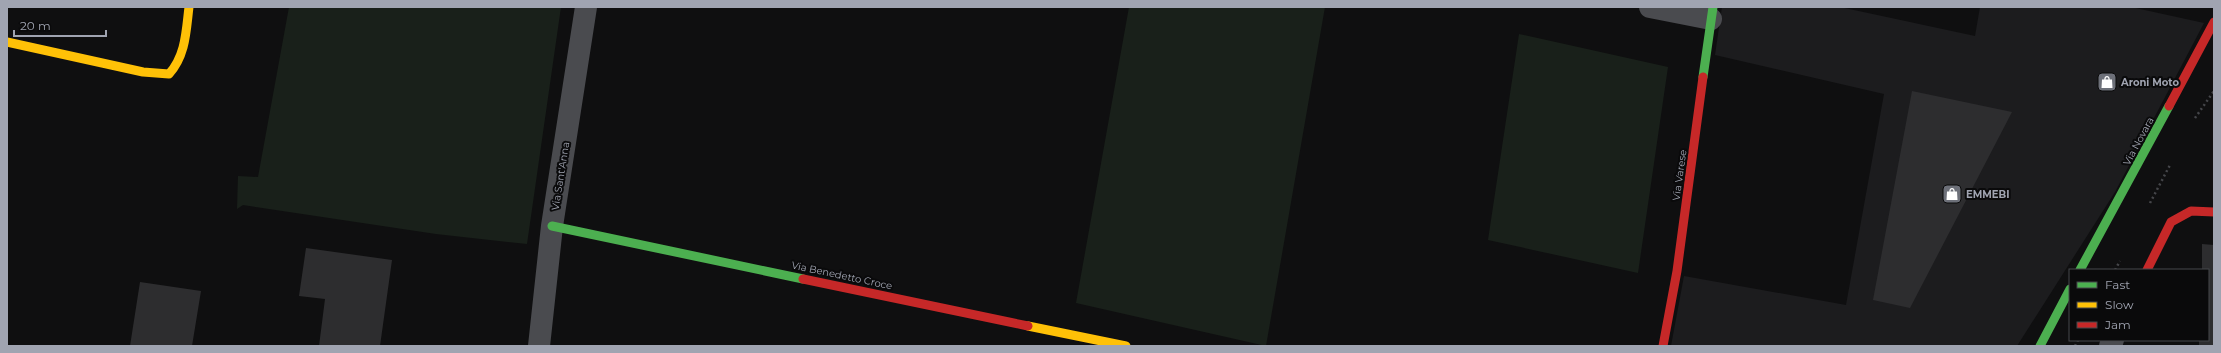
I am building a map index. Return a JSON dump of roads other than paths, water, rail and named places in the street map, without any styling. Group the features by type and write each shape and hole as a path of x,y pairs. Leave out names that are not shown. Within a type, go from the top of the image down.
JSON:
{"street":[{"path":"7,42 143,72 169,74 177,67 181,54 189,7"},
{"name":"Via Sant'Anna","path":"539,346 552,226 586,7"},
{"path":"1650,7 1712,13"},
{"name":"Via Varese","path":"1663,346 1677,271 1712,13"},
{"name":"Via Novara","path":"2081,269 2214,22"},
{"path":"2148,269 2171,222 2191,211 2214,212"},
{"name":"Via Benedetto Croce","path":"552,226 1126,346"},
{"path":"2040,346 2069,291"}],"place":[{"name":"Aroni Moto","path":"2107,82"},
{"name":"EMMEBI","path":"1952,194"}]}
